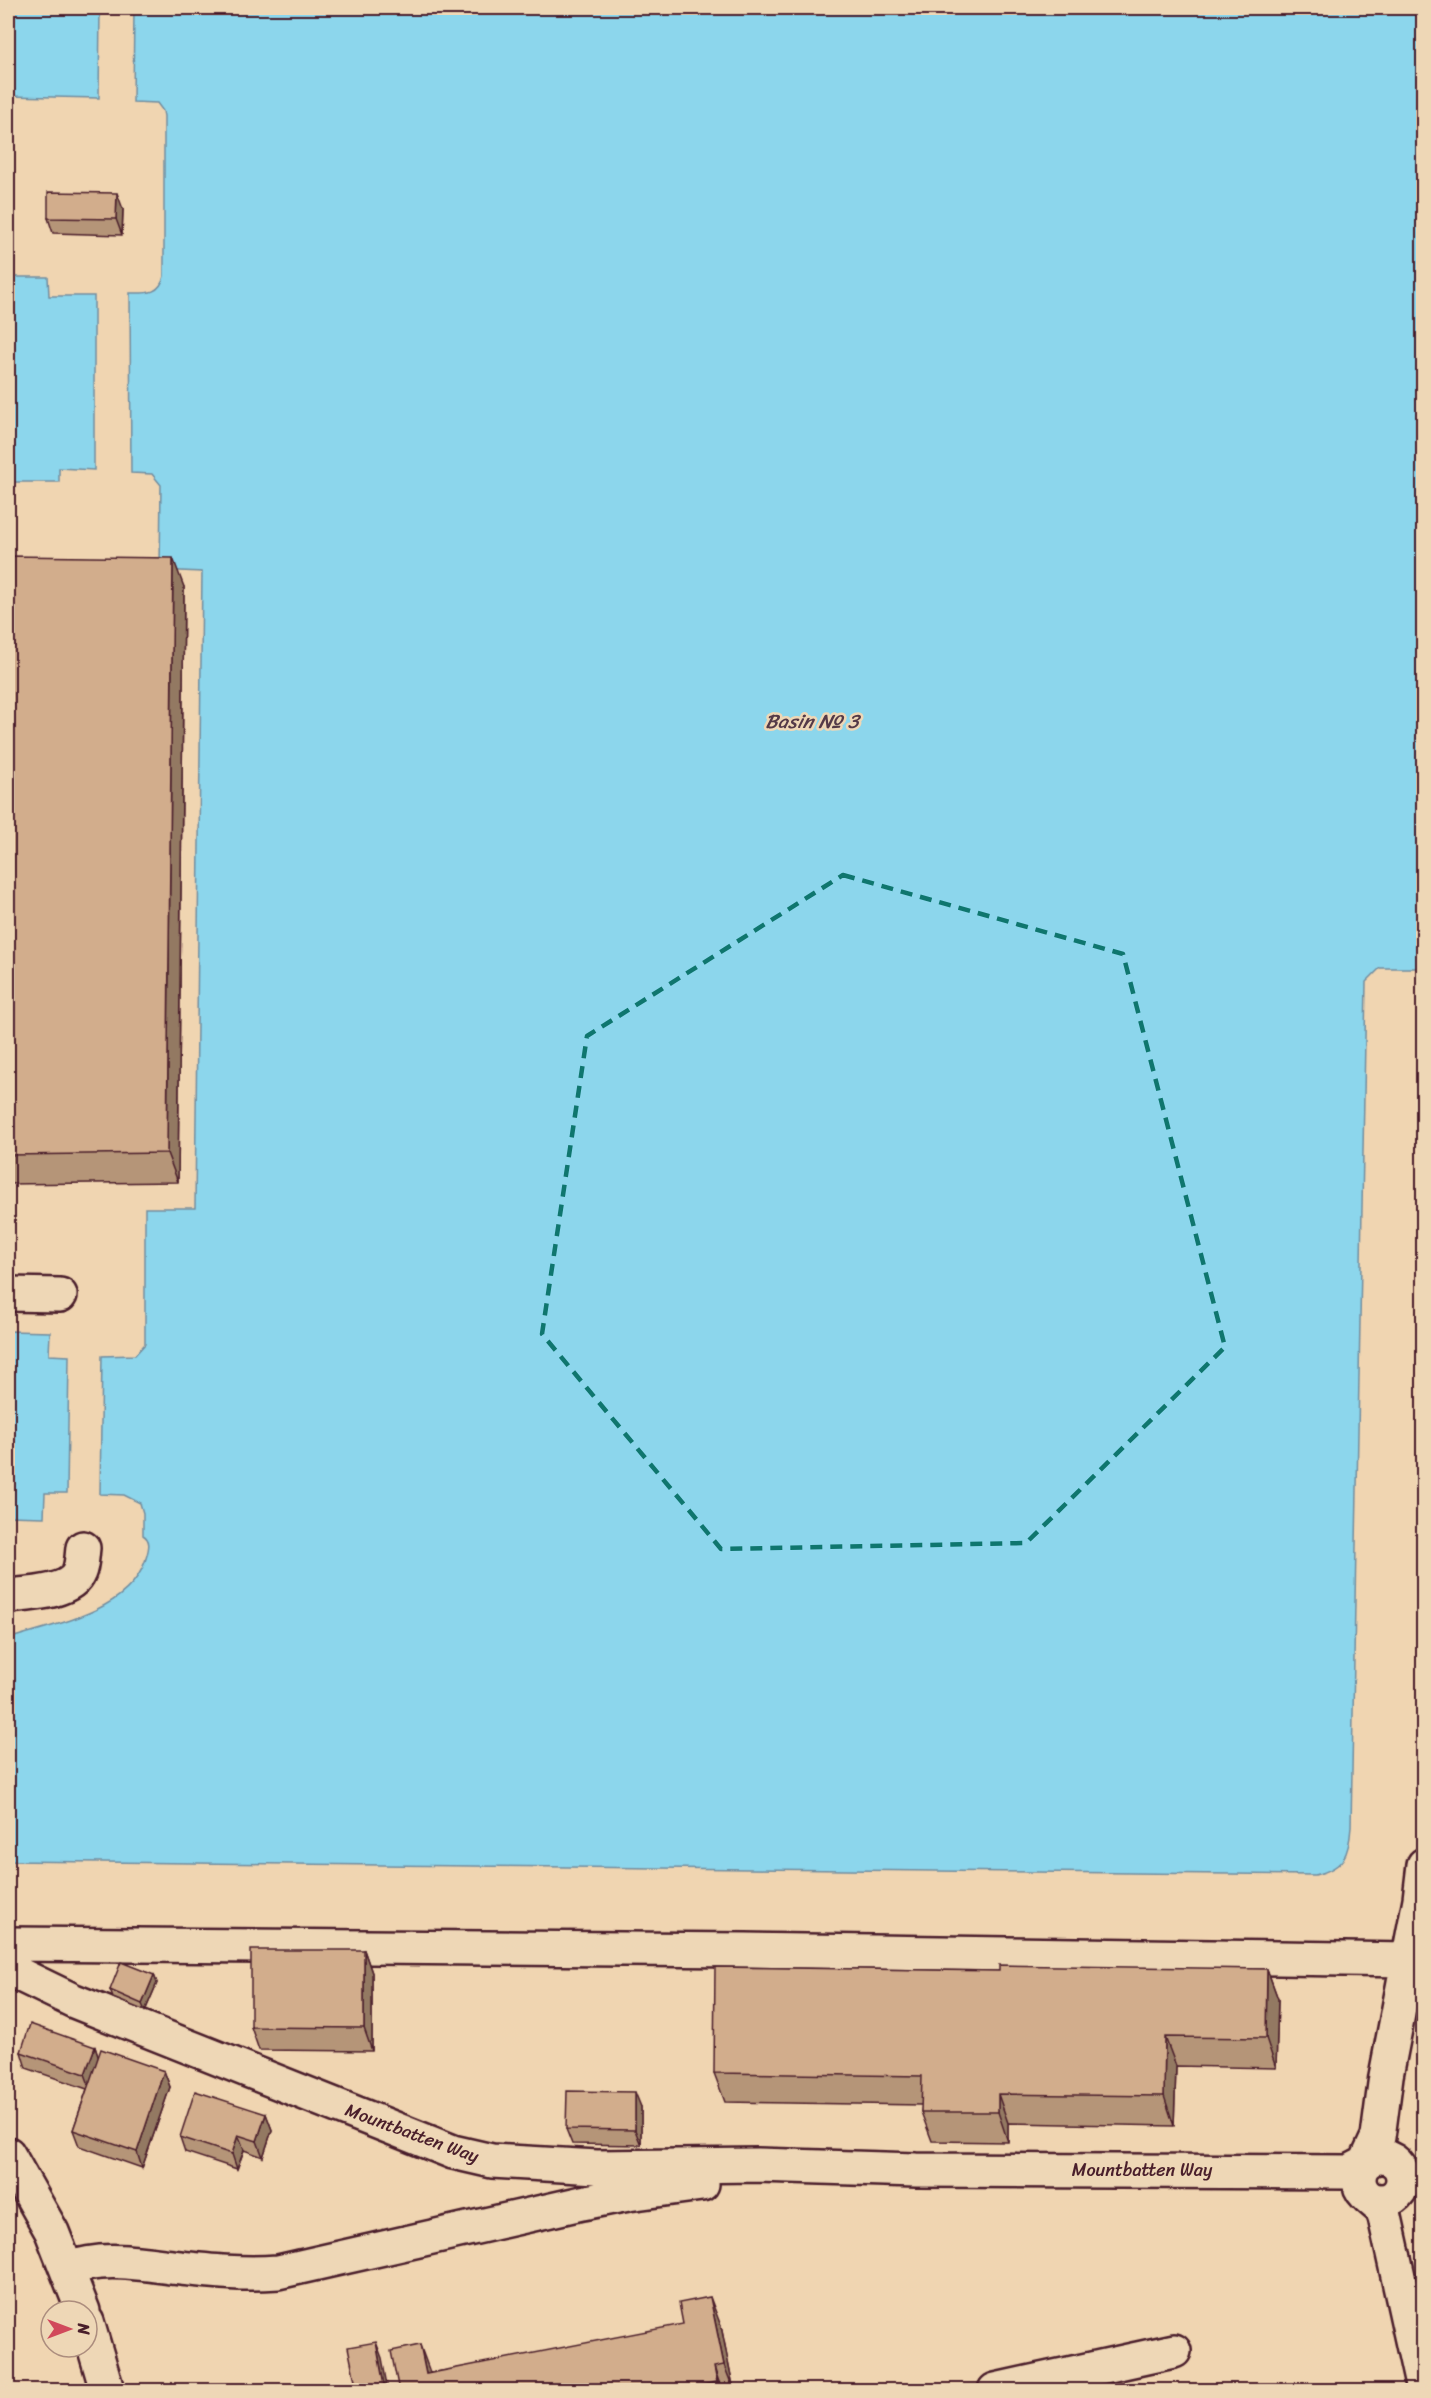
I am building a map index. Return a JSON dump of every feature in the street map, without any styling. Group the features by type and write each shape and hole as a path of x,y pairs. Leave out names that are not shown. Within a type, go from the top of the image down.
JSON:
{"lane":[{"path":"8,1294 60,1295"},
{"path":"8,1596 52,1590 74,1580 80,1572 83,1548"},
{"path":"1423,2391 1391,2234 1392,2176 1382,2142 1386,2076 1416,1940 1424,1865"},
{"path":"8,1944 722,1950 1416,1940"},
{"name":"Mountbatten Way","path":"8,1969 85,2006 473,2158 516,2164 577,2166 758,2164 916,2170 1205,2170 1320,2173 1351,2179 1392,2176"},
{"path":"8,2154 30,2191 68,2269 79,2299"},
{"name":"Mountbatten Way","path":"68,2269 83,2263 107,2261 241,2274 278,2272 542,2211 628,2194 762,2179 916,2170"},
{"path":"994,2391 1174,2351"},
{"path":"98,2359 107,2391"}],"highlighted area":[{"path":"843,875 1123,954 1225,1347 1026,1543 721,1549 542,1334 587,1036"}],"water":[{"path":"8,8 100,8 99,98 8,96"},
{"name":"Basin № 3","path":"134,8 1423,8 1424,968 1380,968 1366,982 1351,1827 1346,1853 1339,1864 1333,1868 1315,1875 8,1861 8,1639 90,1612 110,1602 126,1590 139,1574 149,1546 143,1535 143,1513 140,1503 124,1495 100,1494 102,1356 135,1355 145,1344 145,1208 195,1208 202,572 160,570 161,485 152,474 131,473 130,293 147,293 156,290 164,276 164,116 157,103 133,102"},
{"path":"8,277 48,277 49,296 94,296 94,470 59,468 59,482 8,482"},
{"path":"8,1331 50,1332 49,1355 69,1356 67,1493 45,1493 44,1517 8,1516"}],"building":[{"path":"48,192 117,193 116,219 48,218"},
{"path":"8,556 173,558 167,1153 8,1155"},
{"path":"251,1950 364,1950 364,2028 251,2027"},
{"path":"121,1962 154,1975 142,2004 110,1990"},
{"path":"999,1965 1267,1969 1266,2038 1165,2037 1164,2096 998,2094 998,2112 921,2112 922,2076 714,2073 715,1967 999,1971"},
{"path":"30,2024 95,2047 85,2074 21,2052"},
{"path":"101,2049 164,2071 137,2152 73,2130"},
{"path":"195,2091 266,2114 257,2141 238,2135 232,2154 180,2137"},
{"path":"567,2091 635,2092 635,2130 566,2129"},
{"path":"710,2297 724,2365 714,2367 717,2382 672,2391 399,2391 391,2351 420,2345 426,2374 683,2324 679,2303"},
{"path":"376,2342 385,2391 357,2391 348,2347"}]}
